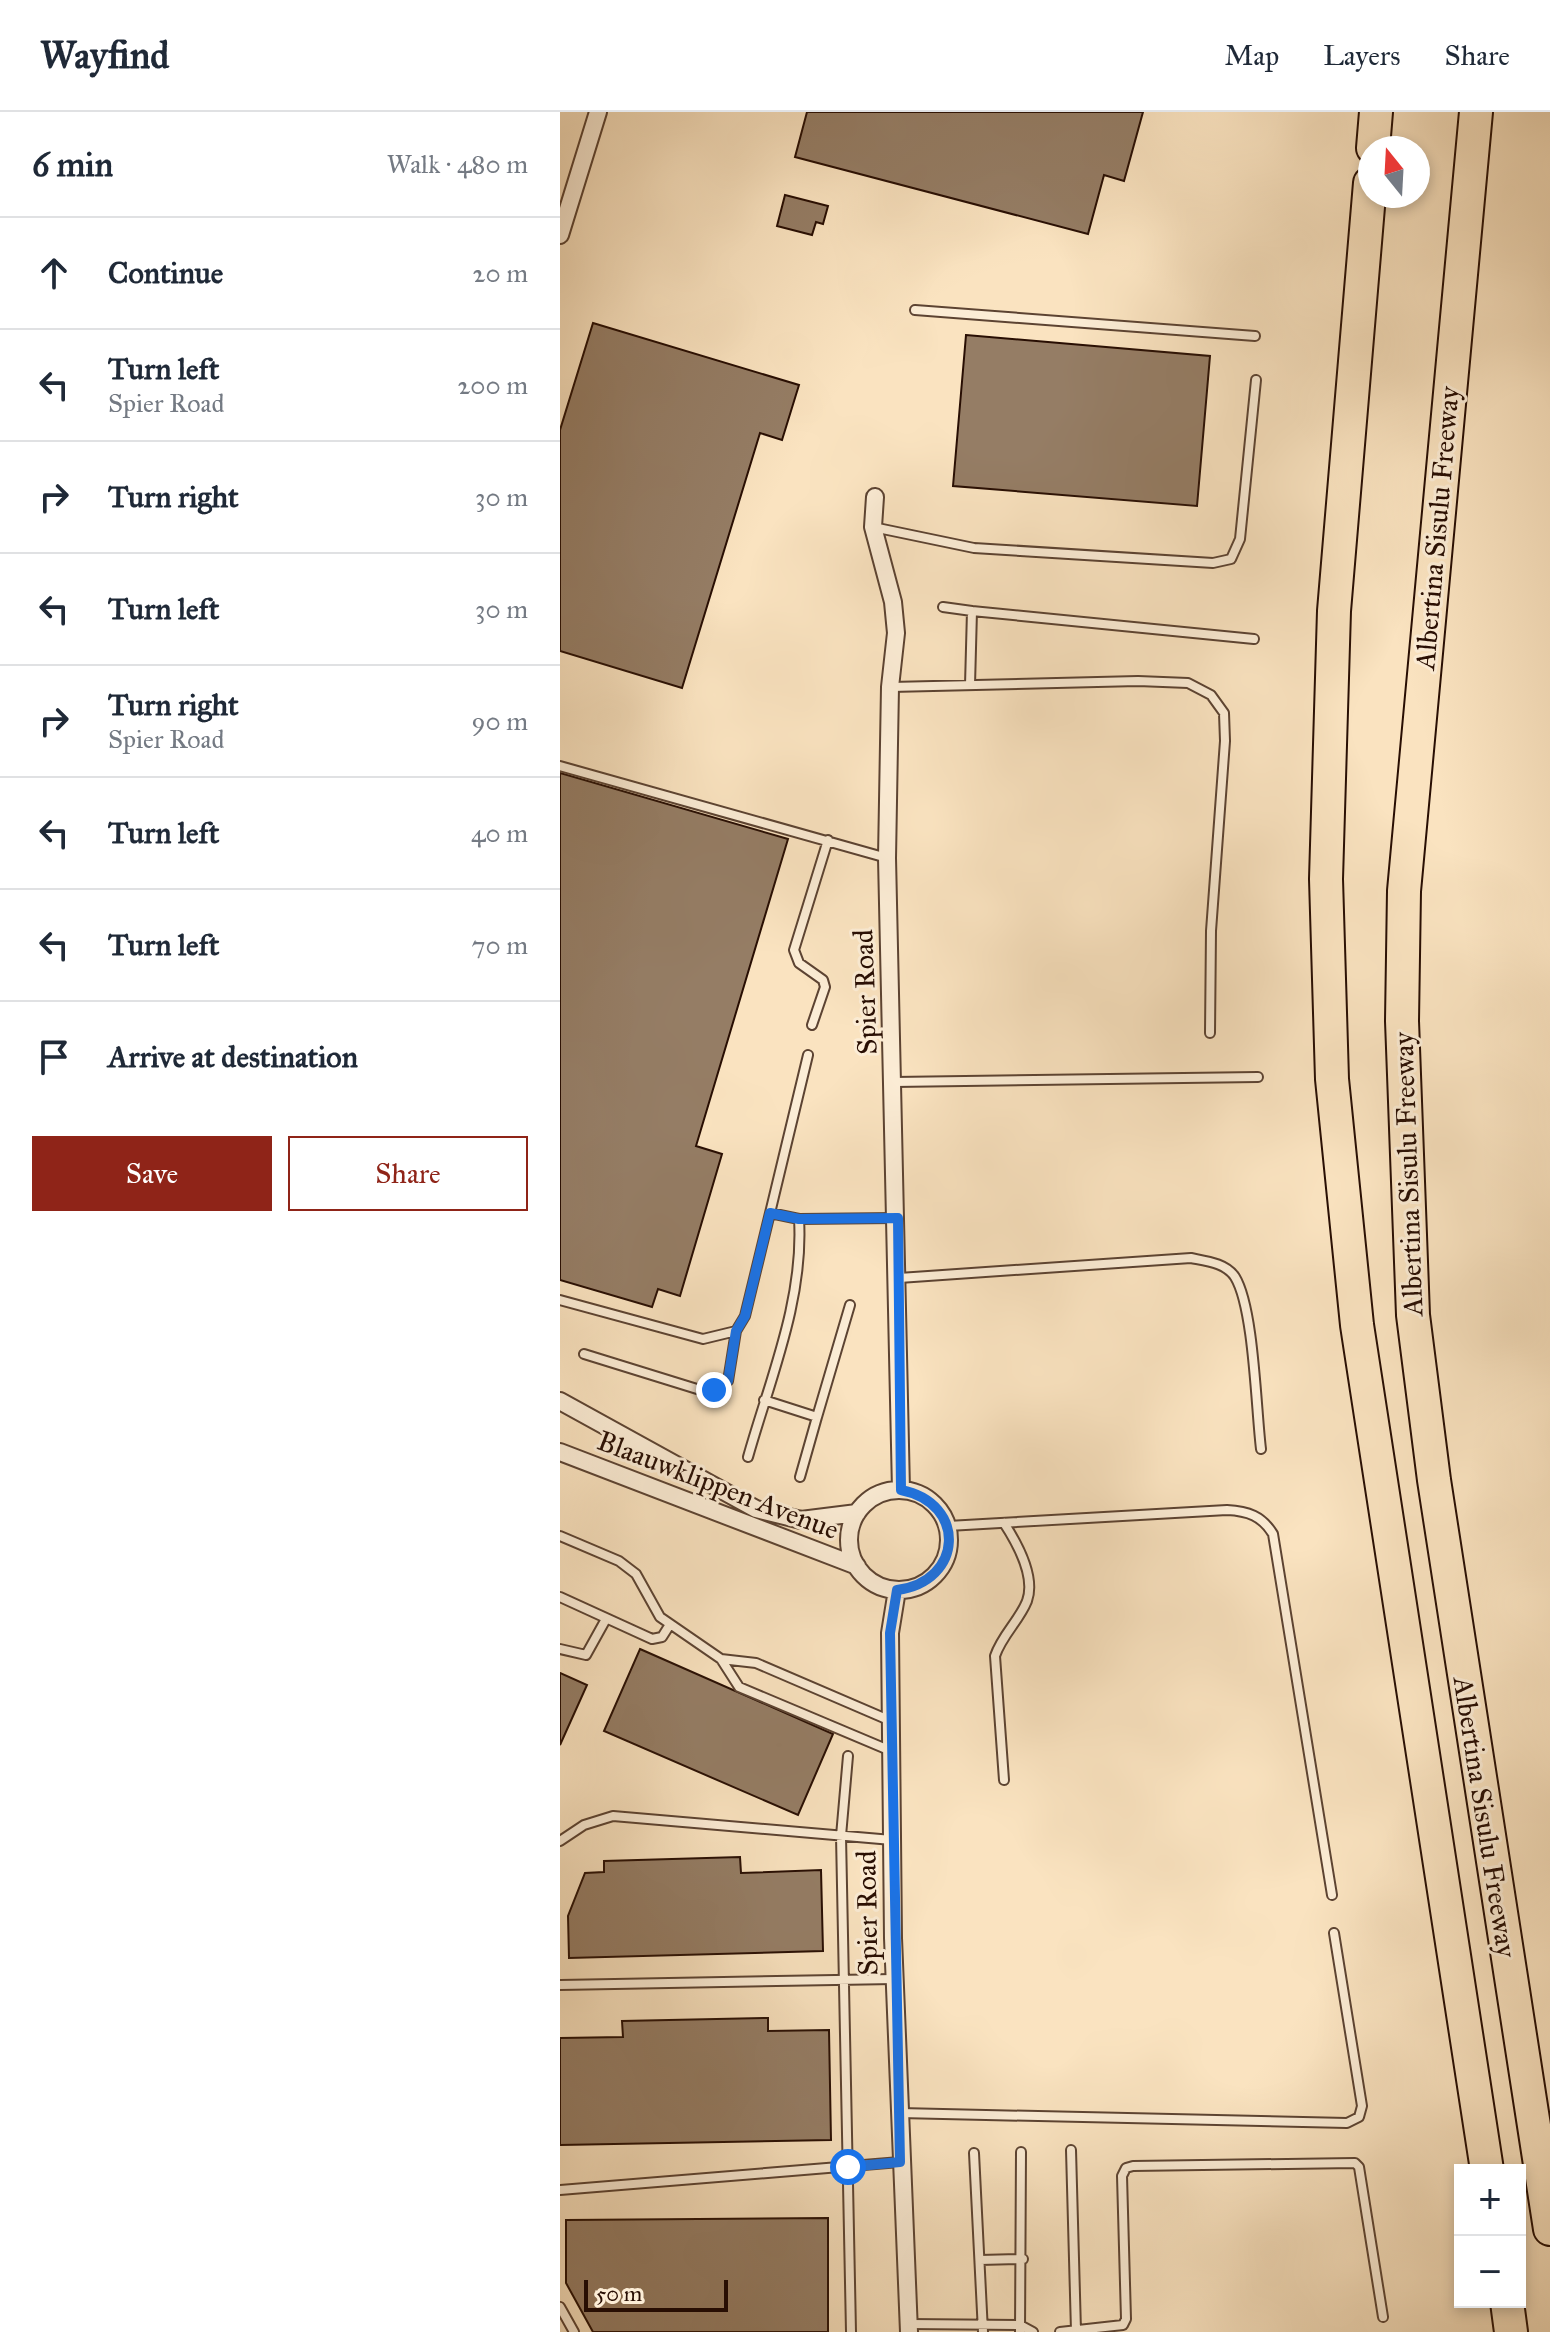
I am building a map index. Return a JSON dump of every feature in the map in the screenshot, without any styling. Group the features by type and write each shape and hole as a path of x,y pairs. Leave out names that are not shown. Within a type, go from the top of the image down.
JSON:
{"highway":[{"path":"1374,136 1376,112"},
{"name":"Albertina Sisulu Freeway","path":"1476,112 1404,891 1402,1021 1406,1186 1413,1315 1434,1480 1550,2229"},
{"name":"Albertina Sisulu Freeway","path":"1368,208 1334,611 1326,879 1332,1079 1357,1325 1486,2164"},
{"path":"1508,2308 1511,2332"}],"street":[{"path":"560,235 598,112"},
{"name":"Spier Road","path":"875,497 873,527 893,602 896,633 890,687 887,858 898,1218 901,1490"},
{"path":"560,1422 564,1403"},
{"name":"Blaauwklippen Avenue","path":"564,1403 756,1509 801,1520 857,1513"},
{"name":"Blaauwklippen Avenue","path":"560,1452 857,1566"},
{"path":"901,1490 930,1500 948,1526 950,1542 939,1571 913,1588 897,1590 874,1583 857,1566 849,1540 857,1513 876,1495 901,1490"},
{"name":"Spier Road","path":"897,1590 890,1633 894,1979 908,2328"}],"lane":[{"path":"915,310 1255,336"},
{"path":"873,527 974,548 1213,563 1231,559 1240,539 1256,380"},
{"path":"943,607 1254,639"},
{"path":"970,685 972,611"},
{"path":"890,687 1188,683 1211,695 1224,713 1211,931 1210,1033"},
{"path":"560,766 887,858"},
{"path":"812,1025 825,987 823,980 799,963 794,950 828,840"},
{"path":"584,1354 697,1389 714,1390 728,1381 736,1331 745,1316 808,1055"},
{"path":"894,1082 1258,1077"},
{"path":"770,1213 799,1219 898,1218"},
{"path":"748,1457 794,1296 801,1255 799,1219"},
{"path":"899,1278 1191,1258 1222,1266 1234,1275 1245,1308 1261,1449"},
{"path":"560,1300 703,1339 736,1331"},
{"path":"800,1477 850,1305"},
{"path":"764,1400 817,1417"},
{"path":"948,1526 1227,1510 1255,1515 1266,1523 1273,1534 1332,1895"},
{"path":"1004,1523 1019,1545 1028,1591 1028,1599 1000,1639 995,1656 1004,1780"},
{"path":"560,1536 619,1561 636,1574 651,1606 669,1626 721,1659 739,1687 891,1751"},
{"path":"560,1597 655,1639 662,1637 669,1626"},
{"path":"560,1649 586,1655 606,1619"},
{"path":"721,1659 756,1663 891,1721"},
{"path":"848,1756 841,1836 851,2332"},
{"path":"560,1841 584,1825 613,1816 892,1840"},
{"path":"900,2113 1347,2123 1359,2117 1362,2106 1334,1933"},
{"path":"560,1985 894,1979"},
{"path":"1071,2150 1076,2331"},
{"path":"1020,2329 1023,2259 1021,2152"},
{"path":"974,2153 983,2328"},
{"path":"560,2190 900,2162"},
{"path":"1060,2332 1116,2327 1126,2319 1122,2176 1126,2168 1133,2166 1355,2163 1359,2167 1383,2317"},
{"path":"980,2260 1023,2259"},
{"path":"560,2307 574,2332"},
{"path":"908,2328 1020,2329 1033,2332"}],"building":[{"path":"807,112 1143,112 1124,181 1104,175 1088,234 795,157"},
{"path":"785,195 828,206 823,224 816,222 812,235 777,226"},
{"path":"593,323 799,385 782,440 760,433 682,688 560,651 560,430"},
{"path":"966,335 1210,356 1197,506 953,486"},
{"path":"560,773 788,839 696,1146 722,1154 680,1296 658,1289 652,1307 560,1280"},
{"path":"640,1649 833,1734 798,1815 604,1731"},
{"path":"560,1673 587,1685 560,1745"},
{"path":"740,1857 741,1873 821,1870 823,1951 569,1958 568,1916 585,1873 604,1872 604,1861"},
{"path":"768,2018 768,2031 829,2030 831,2140 560,2145 560,2038 623,2037 622,2021"},
{"path":"828,2218 828,2332 593,2332 566,2283 566,2220"}],"route":[{"path":"714,1390 728,1381 736,1331 745,1316 770,1213 799,1219 898,1218 901,1490 930,1500 948,1526 950,1542 939,1571 913,1588 897,1590 890,1633 893,1938 900,2162 848,2167"}]}
